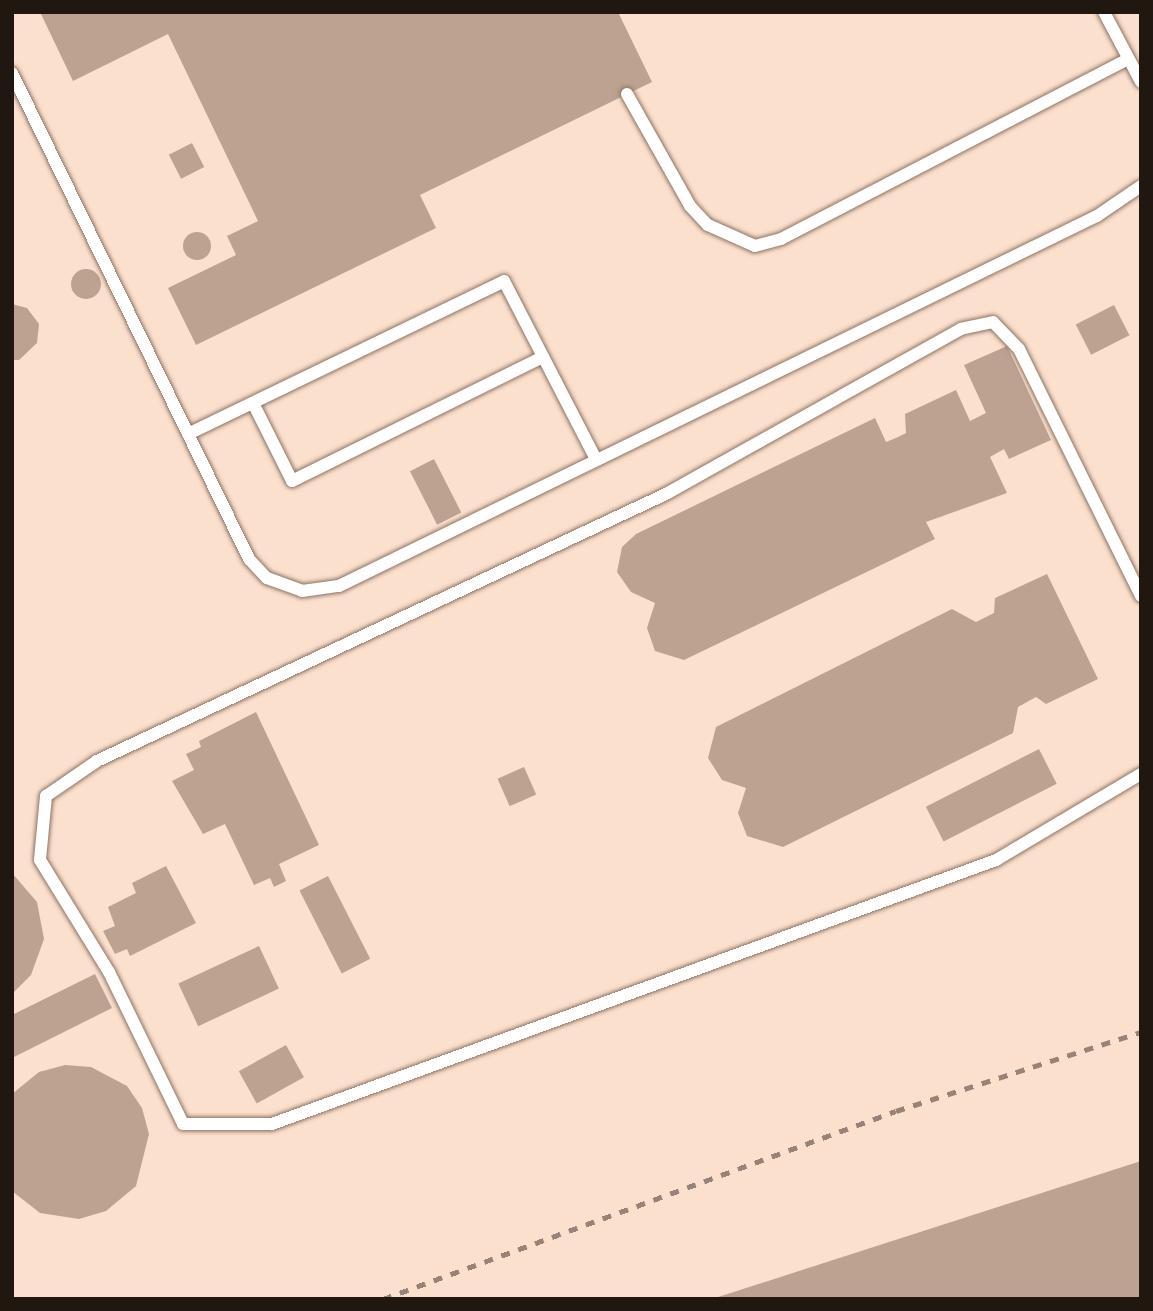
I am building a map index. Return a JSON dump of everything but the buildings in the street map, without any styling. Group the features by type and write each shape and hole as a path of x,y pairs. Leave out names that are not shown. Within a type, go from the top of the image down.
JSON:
{"lane":[{"path":"1104,12 1141,82"},
{"path":"627,94 690,206 708,225 755,246 781,239 1128,59"},
{"path":"12,73 249,559 267,578 302,591 339,586 595,457 1097,216 1141,186"},
{"path":"188,434 504,281 595,457"},
{"path":"1141,596 1019,349 993,323 961,329 668,493 97,761 46,796 40,860 109,972 183,1124 272,1124 996,860 1141,774"},
{"path":"253,403 292,481 543,357"}],"railway":[{"path":"383,1299 896,1111 1141,1032"}]}
